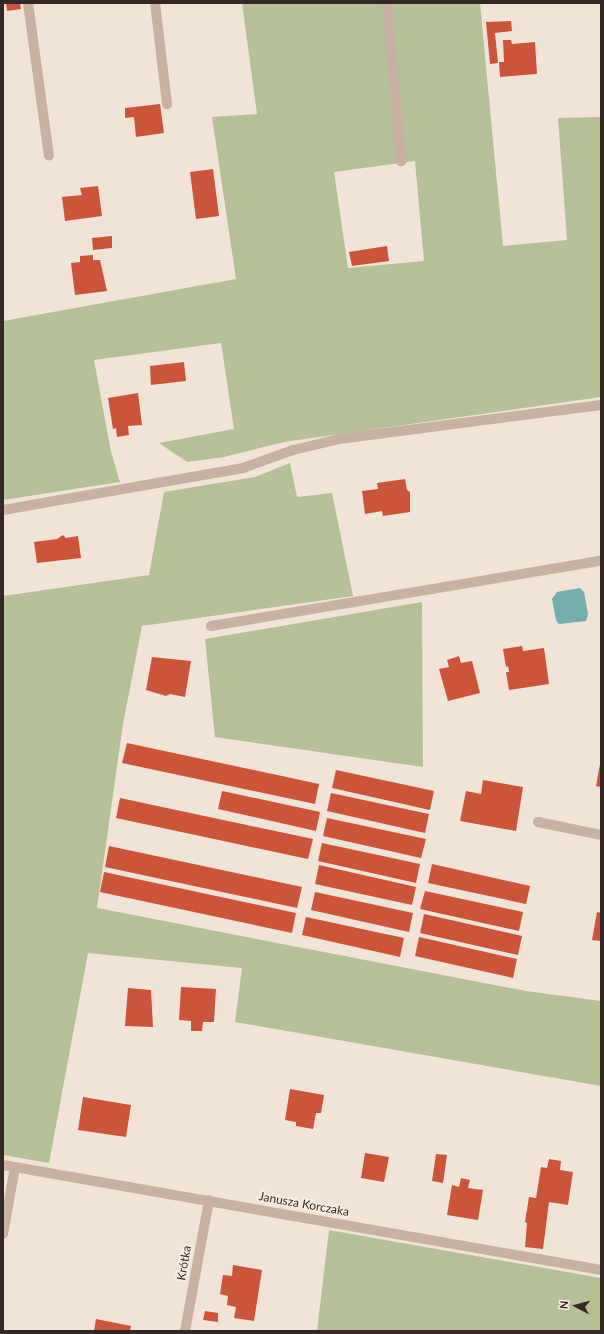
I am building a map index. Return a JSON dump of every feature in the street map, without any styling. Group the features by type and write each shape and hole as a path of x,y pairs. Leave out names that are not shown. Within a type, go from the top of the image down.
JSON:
{"street":[{"path":"28,3 49,156"},
{"path":"155,3 167,104"},
{"path":"387,3 402,161"},
{"path":"3,510 243,468 293,450 339,439 601,405"},
{"path":"211,626 601,561"},
{"path":"538,822 601,834"},
{"name":"Janusza Korczaka","path":"3,1164 601,1270"},
{"path":"3,1234 15,1167"},
{"name":"Krótka","path":"185,1331 209,1200"}],"green space":[{"path":"242,3 480,3 503,246 567,240 558,118 601,117 601,397 284,442 224,457 187,462 159,443 234,429 221,343 94,360 111,452 120,482 3,500 3,321 236,279 212,117 257,114","holes":["415,161 424,261 348,268 334,172"]},
{"path":"290,463 297,497 332,493 353,596 142,626 123,724 97,908 526,991 601,1001 601,1086 235,1022 242,968 88,953 49,1163 3,1155 3,596 149,575 164,492 255,477"},
{"path":"422,602 423,767 215,737 205,639"},
{"path":"329,1230 601,1278 601,1331 317,1331"}],"water":[{"path":"580,588 584,592 588,614 586,621 559,624 556,620 552,599 557,592"}],"building":[{"path":"6,3 20,3 21,9 7,11"},
{"path":"511,21 512,31 495,33 498,63 490,64 486,22"},
{"path":"503,40 511,40 512,44 535,42 537,74 500,77 499,62 504,62"},
{"path":"160,104 164,133 136,137 134,117 125,118 125,108"},
{"path":"213,169 219,216 196,219 190,172"},
{"path":"98,186 102,216 65,221 62,197 82,195 80,188"},
{"path":"112,236 112,248 93,250 92,238"},
{"path":"387,246 389,261 352,266 349,252"},
{"path":"93,255 93,260 100,260 107,291 75,295 71,263 80,262 80,256"},
{"path":"184,362 186,381 151,385 150,366"},
{"path":"138,393 142,425 128,426 129,435 117,437 116,428 113,429 108,398"},
{"path":"405,479 407,490 410,492 410,512 383,516 382,511 365,514 362,491 378,489 377,483"},
{"path":"63,535 66,538 78,536 81,558 37,563 34,542 57,539"},
{"path":"522,646 523,651 544,648 549,684 509,690 506,672 509,672 508,666 506,667 503,649"},
{"path":"459,656 461,663 472,661 480,693 448,701 439,669 449,667 447,660"},
{"path":"152,657 191,661 185,697 170,694 166,696 146,690"},
{"path":"127,743 319,784 315,804 122,763"},
{"path":"601,764 601,787 596,786"},
{"path":"336,770 434,791 430,810 332,788"},
{"path":"483,780 523,787 516,831 460,821 466,791 481,794"},
{"path":"222,791 320,812 316,831 218,809"},
{"path":"331,793 429,814 425,833 327,811"},
{"path":"120,798 313,839 308,859 116,818"},
{"path":"327,818 426,839 421,858 323,836"},
{"path":"322,843 420,864 416,883 318,861"},
{"path":"109,846 302,887 297,908 105,867"},
{"path":"432,864 530,886 526,904 428,883"},
{"path":"319,865 416,887 412,905 315,884"},
{"path":"104,872 296,913 292,933 100,892"},
{"path":"425,891 523,912 519,931 420,909"},
{"path":"315,892 413,913 409,932 311,910"},
{"path":"597,912 601,913 601,941 592,940"},
{"path":"424,914 522,936 518,955 420,933"},
{"path":"306,917 404,938 400,957 302,935"},
{"path":"419,937 517,959 513,978 415,956"},
{"path":"181,987 216,989 214,1022 203,1022 202,1031 191,1031 191,1021 179,1020"},
{"path":"128,988 151,990 153,1027 125,1026"},
{"path":"290,1089 324,1095 321,1113 316,1113 313,1129 296,1126 296,1122 285,1120"},
{"path":"83,1097 131,1105 126,1137 78,1130"},
{"path":"365,1153 389,1157 384,1182 361,1178"},
{"path":"436,1154 447,1155 443,1183 432,1181"},
{"path":"549,1159 561,1161 560,1170 573,1172 568,1205 549,1202 543,1249 525,1247 527,1223 525,1222 529,1197 536,1198 541,1167 547,1168"},
{"path":"461,1178 470,1180 468,1188 483,1190 478,1220 447,1215 452,1185 459,1187"},
{"path":"233,1265 262,1270 254,1321 234,1318 236,1307 227,1305 228,1296 220,1294 223,1275 232,1276"},
{"path":"205,1311 218,1313 218,1322 203,1320"},
{"path":"96,1319 131,1326 130,1331 94,1331"}]}
